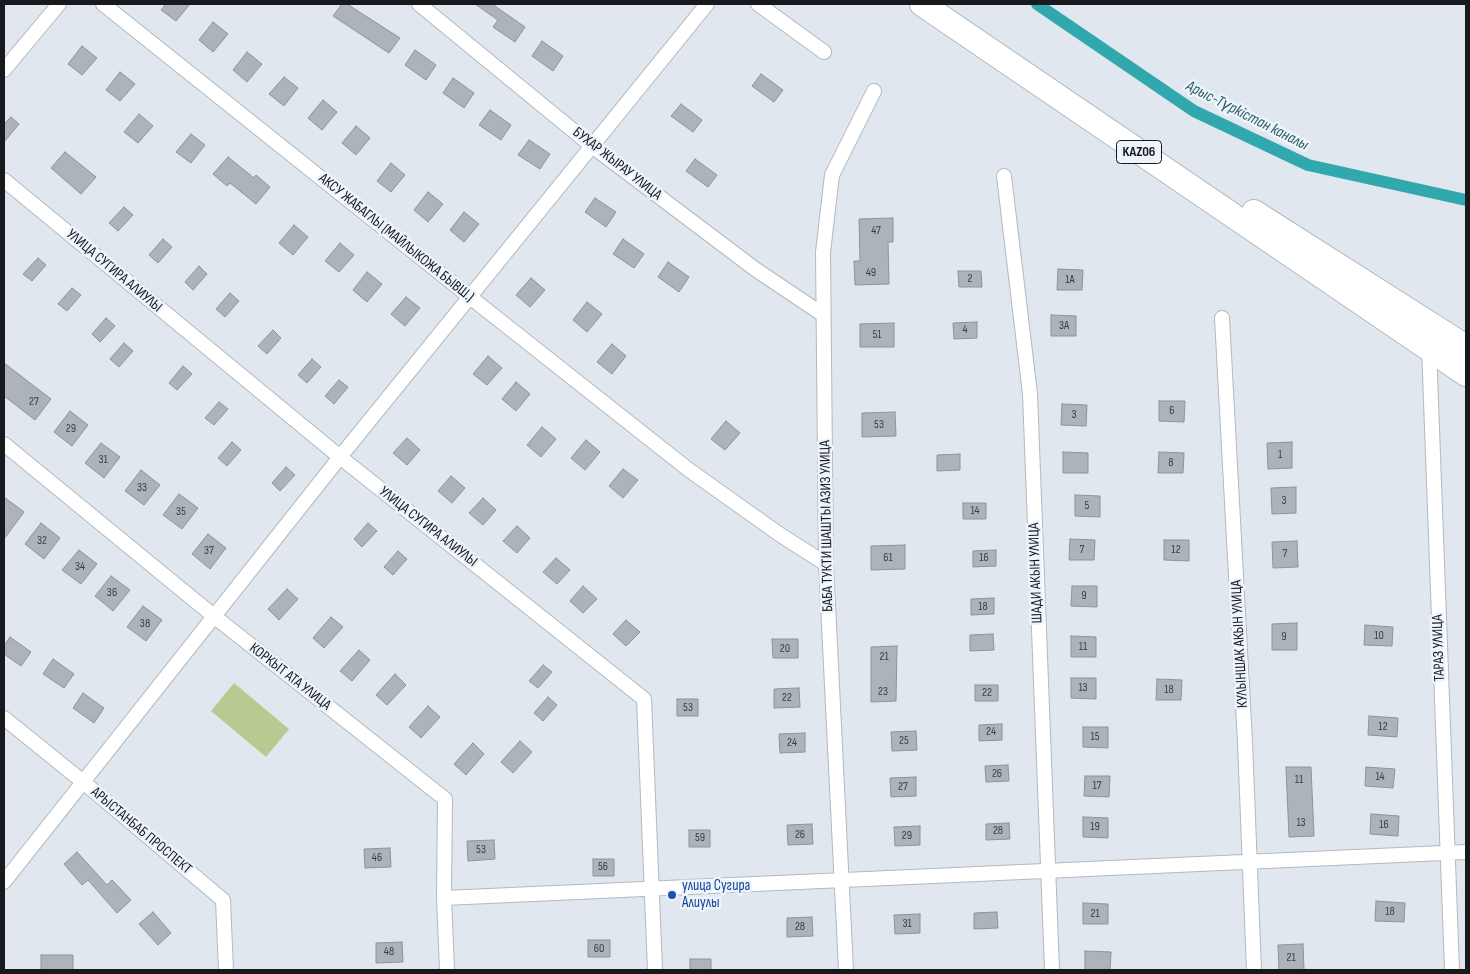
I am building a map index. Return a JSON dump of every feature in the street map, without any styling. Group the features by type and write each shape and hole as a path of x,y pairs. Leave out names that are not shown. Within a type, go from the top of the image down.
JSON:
{"highway":[{"name":"KАZ06","path":"922,4 1432,338 1466,374"},
{"name":"KАZ06","path":"949,4 1254,212 1362,292"},
{"name":"KАZ06","path":"1432,338 1466,347"}],"street":[{"path":"4,70 59,4"},
{"name":"АКСУ ЖАБАГЛЫ (МАЙЛЫКОЖА БЫВШ.)","path":"104,4 470,297 690,470 779,534 826,564"},
{"name":"БУХАР ЖЫРАУ УЛИЦА","path":"419,4 592,146 755,269 822,314"},
{"path":"4,882 340,457 707,4"},
{"path":"758,4 824,52"},
{"name":"БАБА ТУКТИ ШАШТЫ АЗИЗ УЛИЦА","path":"846,970 826,564 822,314 823,252 832,175 874,91"},
{"name":"ШАДИ АКЫН УЛИЦА","path":"1004,176 1030,394 1052,970"},
{"name":"УЛИЦА СУГИРА АЛИУЛЫ","path":"4,180 340,457 644,699 655,970"},
{"name":"КУЛЫНШАК АКЫН УЛИЦА","path":"1222,318 1231,463 1254,970"},
{"name":"ТАРАЗ УЛИЦА","path":"1432,338 1452,970"},
{"name":"КОРКЫТ АТА УЛИЦА","path":"4,444 215,617 445,798 444,898 447,970"},
{"name":"АРЫСТАНБАБ ПРОСПЕКТ","path":"4,718 223,900 226,970"},
{"path":"444,898 1466,852"}],"green space":[{"path":"234,683 289,729 266,757 211,711"}],"building":[{"path":"166,4 190,4 176,21 161,10"},
{"path":"342,4 347,4 400,38 389,53 333,16"},
{"path":"475,4 492,4 525,27 515,42 493,27 498,20"},
{"path":"213,22 228,34 213,52 199,40"},
{"path":"542,41 563,56 553,71 532,56"},
{"path":"82,46 97,58 82,75 68,64"},
{"path":"415,50 436,65 426,80 405,65"},
{"path":"247,52 262,64 247,82 233,70"},
{"path":"120,72 135,84 120,101 106,90"},
{"path":"761,74 783,90 774,102 752,86"},
{"path":"284,77 298,88 284,106 269,94"},
{"path":"453,78 474,93 464,108 443,93"},
{"path":"323,100 337,112 322,130 308,118"},
{"path":"681,104 702,120 693,132 671,116"},
{"path":"490,110 511,125 501,140 479,125"},
{"path":"139,114 153,126 138,143 124,132"},
{"path":"11,117 19,124 4,142 4,124"},
{"path":"356,126 370,138 356,155 342,143"},
{"path":"191,134 205,145 191,163 176,152"},
{"path":"529,140 550,154 540,169 518,155"},
{"path":"65,152 96,177 81,194 51,168"},
{"path":"228,157 254,178 256,175 270,187 256,204 230,183 227,186 213,174"},
{"path":"695,159 717,175 708,187 686,171"},
{"path":"391,163 405,175 391,192 377,181"},
{"path":"428,192 443,204 428,222 414,210"},
{"path":"595,198 616,212 606,227 585,212"},
{"path":"124,207 133,215 118,231 109,223"},
{"path":"464,212 479,224 464,242 450,230"},
{"path":"893,218 893,242 888,242 889,284 855,285 854,261 860,261 859,219"},
{"path":"294,225 308,237 293,255 279,243"},
{"path":"163,239 172,247 158,263 149,255"},
{"path":"623,239 644,254 634,268 613,254"},
{"path":"340,243 354,255 339,272 325,261"},
{"path":"38,258 46,265 32,281 23,274"},
{"path":"668,262 689,277 679,292 658,277"},
{"path":"199,266 207,274 193,290 185,282"},
{"path":"1058,269 1083,270 1082,290 1057,290"},
{"path":"958,271 981,271 982,287 959,287"},
{"path":"367,272 382,284 367,302 353,290"},
{"path":"531,278 545,290 530,307 516,295"},
{"path":"72,288 81,295 67,311 58,304"},
{"path":"230,293 239,301 225,317 216,309"},
{"path":"406,297 420,308 405,326 391,314"},
{"path":"587,302 602,314 587,332 573,320"},
{"path":"1051,315 1076,316 1076,336 1051,336"},
{"path":"106,318 115,326 100,342 92,334"},
{"path":"977,322 977,338 954,339 953,323"},
{"path":"894,323 894,347 860,347 860,324"},
{"path":"273,330 281,338 267,354 258,346"},
{"path":"124,343 133,351 119,367 110,359"},
{"path":"612,344 626,356 612,374 597,362"},
{"path":"488,356 502,368 487,385 473,374"},
{"path":"312,359 321,367 307,383 298,375"},
{"path":"4,363 51,399 35,420 4,396"},
{"path":"183,366 192,374 177,390 169,383"},
{"path":"339,380 348,387 334,404 325,396"},
{"path":"516,382 530,394 516,411 502,399"},
{"path":"1159,401 1185,401 1184,422 1159,421"},
{"path":"219,402 228,409 214,425 205,418"},
{"path":"1062,404 1087,405 1086,426 1061,425"},
{"path":"70,411 88,425 72,446 54,432"},
{"path":"895,412 896,436 862,437 862,413"},
{"path":"726,421 740,433 725,450 711,439"},
{"path":"542,427 556,439 541,457 527,445"},
{"path":"407,438 420,450 407,465 393,453"},
{"path":"586,440 600,452 585,470 571,458"},
{"path":"232,442 241,450 227,466 218,458"},
{"path":"1292,442 1292,468 1268,469 1267,443"},
{"path":"101,443 120,457 104,478 85,463"},
{"path":"1063,452 1088,453 1088,473 1063,473"},
{"path":"1159,452 1184,453 1183,473 1158,473"},
{"path":"960,454 960,470 937,471 937,455"},
{"path":"286,467 295,475 280,491 272,483"},
{"path":"623,469 638,480 623,498 609,486"},
{"path":"141,470 160,485 144,505 125,491"},
{"path":"451,476 465,488 452,503 438,491"},
{"path":"1296,487 1296,513 1272,514 1271,488"},
{"path":"179,494 198,508 182,529 163,515"},
{"path":"1075,495 1100,496 1100,517 1075,516"},
{"path":"4,497 24,512 4,539"},
{"path":"483,498 496,510 483,525 469,513"},
{"path":"963,503 986,503 986,519 963,519"},
{"path":"41,523 60,538 44,559 25,544"},
{"path":"368,523 377,531 362,547 354,539"},
{"path":"517,526 530,538 517,553 503,541"},
{"path":"208,534 226,548 210,569 192,554"},
{"path":"1070,539 1095,540 1094,560 1069,560"},
{"path":"1164,540 1189,540 1189,561 1164,560"},
{"path":"1297,541 1298,567 1273,568 1272,542"},
{"path":"905,545 905,569 871,570 871,546"},
{"path":"79,550 97,564 81,584 62,570"},
{"path":"996,550 996,566 973,567 973,551"},
{"path":"398,551 407,559 393,575 384,567"},
{"path":"556,558 570,570 557,584 543,572"},
{"path":"111,576 130,590 113,611 95,596"},
{"path":"583,586 597,599 583,613 570,601"},
{"path":"1072,586 1097,586 1097,607 1071,606"},
{"path":"287,589 298,599 279,620 268,609"},
{"path":"994,598 994,614 971,615 971,599"},
{"path":"143,606 162,620 146,641 127,627"},
{"path":"331,617 343,627 324,648 313,638"},
{"path":"626,620 640,632 626,646 613,634"},
{"path":"1297,623 1297,650 1272,650 1272,624"},
{"path":"1365,625 1393,627 1392,646 1364,645"},
{"path":"993,634 994,650 970,651 970,635"},
{"path":"1071,636 1096,637 1096,657 1071,657"},
{"path":"10,637 31,652 21,666 4,654 4,646"},
{"path":"772,639 798,639 798,658 773,658"},
{"path":"897,646 896,701 871,702 871,647"},
{"path":"359,650 370,660 352,681 340,671"},
{"path":"53,659 74,674 64,688 43,674"},
{"path":"543,665 552,672 538,688 529,681"},
{"path":"395,674 406,685 387,705 376,695"},
{"path":"1071,678 1096,678 1096,699 1071,698"},
{"path":"1157,679 1182,680 1181,700 1156,700"},
{"path":"975,685 998,685 998,701 975,701"},
{"path":"799,688 800,707 774,708 774,689"},
{"path":"83,693 104,708 94,723 73,708"},
{"path":"548,697 557,705 543,721 534,713"},
{"path":"677,699 698,699 698,716 677,716"},
{"path":"428,706 440,717 421,738 409,727"},
{"path":"1369,716 1398,718 1397,737 1368,735"},
{"path":"1002,724 1002,740 979,741 979,725"},
{"path":"1083,727 1108,727 1108,748 1083,747"},
{"path":"916,731 917,750 892,751 891,732"},
{"path":"805,733 805,752 780,753 779,734"},
{"path":"520,741 532,752 513,773 501,762"},
{"path":"473,743 484,754 466,775 454,764"},
{"path":"1008,765 1009,781 986,782 985,766"},
{"path":"1286,767 1311,767 1314,836 1289,837"},
{"path":"1366,767 1395,769 1393,788 1365,786"},
{"path":"1085,776 1110,776 1109,797 1084,796"},
{"path":"916,777 916,796 891,797 890,778"},
{"path":"1371,814 1399,816 1398,836 1370,834"},
{"path":"1083,817 1108,818 1108,838 1083,837"},
{"path":"1009,823 1010,839 986,840 986,824"},
{"path":"812,824 813,844 788,845 787,825"},
{"path":"920,826 920,845 895,846 894,827"},
{"path":"689,830 710,830 710,847 689,847"},
{"path":"494,840 495,859 468,861 467,841"},
{"path":"390,848 391,867 365,868 364,849"},
{"path":"77,852 107,885 112,880 131,900 117,913 88,880 82,885 64,864"},
{"path":"593,859 614,859 614,876 593,876"},
{"path":"1376,901 1405,903 1404,922 1375,921"},
{"path":"1083,903 1108,904 1108,924 1083,924"},
{"path":"153,912 171,933 158,945 139,924"},
{"path":"997,912 998,928 974,929 974,913"},
{"path":"920,914 920,933 895,934 894,915"},
{"path":"812,917 813,936 787,937 787,918"},
{"path":"588,940 610,940 610,957 588,957"},
{"path":"402,942 403,962 376,963 376,943"},
{"path":"1303,944 1304,970 1279,970 1278,945"},
{"path":"1085,951 1111,952 1110,970 1085,970"},
{"path":"41,955 73,955 73,970 41,970"},
{"path":"690,959 711,959 711,970 690,970"}],"waterway":[{"name":"Арыс-Түркістан каналы","path":"1037,4 1194,111 1308,165 1466,200"}],"place":[{"name":"улица Сугира Алиулы","path":"672,895"}]}
